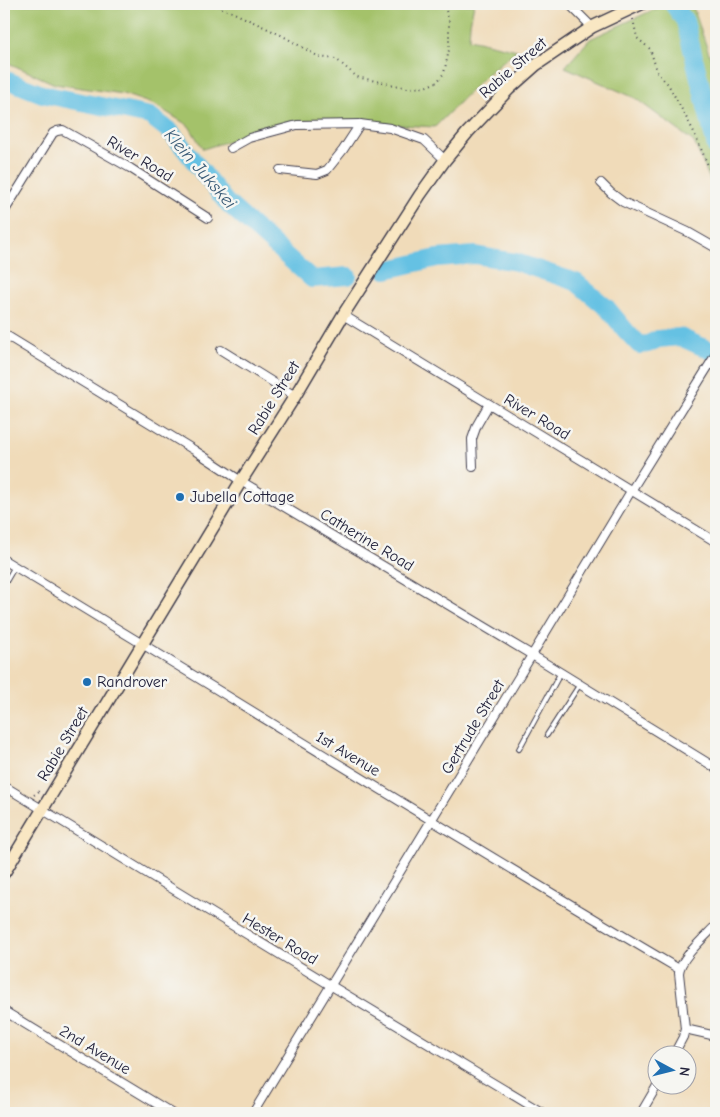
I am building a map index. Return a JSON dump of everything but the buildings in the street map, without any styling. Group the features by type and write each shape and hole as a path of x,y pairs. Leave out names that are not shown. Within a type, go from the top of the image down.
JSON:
{"street":[{"path":"569,4 592,27"},
{"name":"Rabie Street","path":"4,872 343,315 420,195 445,160 468,132 508,90 536,65 592,27 641,4"},
{"path":"231,148 248,138 297,125 360,124 390,128 424,140 445,160"},
{"path":"280,170 317,174 327,170 360,124"},
{"name":"River Road","path":"4,212 53,133 63,130 115,159 208,218"},
{"path":"601,183 623,202 696,236 716,248"},
{"name":"River Road","path":"343,315 716,542"},
{"name":"Catherine Road","path":"4,334 194,450 241,481 580,684 716,768"},
{"path":"221,350 295,396"},
{"name":"Gertrude Street","path":"253,1113 716,354"},
{"path":"473,467 472,439 477,425 489,404"},
{"name":"1st Avenue","path":"4,560 431,821 679,969"},
{"name":"Hester Road","path":"7,788 539,1112"},
{"path":"679,1044 684,1029 679,969 684,958 716,924"},
{"name":"2nd Avenue","path":"4,1011 172,1113"},
{"path":"684,1029 716,1036"},
{"path":"642,1113 652,1094"}],"lane":[{"path":"4,585 15,566"},
{"path":"519,749 560,672"},
{"path":"547,735 580,684"},
{"path":"4,799 7,788"}],"path":[{"path":"212,4 283,36 319,57 336,59 357,77 408,88 425,87 437,82 444,73 449,50 449,20 444,4"},
{"path":"633,19 637,38 650,49 658,74 668,84 693,130 716,184"},
{"path":"34,795 43,788"}],"green space":[{"path":"4,4 474,4 469,39 517,50 486,75 435,127 348,122 290,122 203,149 189,126 155,105 123,94 55,84 4,61"},
{"path":"666,4 692,4 716,74 716,194 694,142 635,98 565,67 590,39"}],"waterway":[{"path":"673,4 685,21 716,147"},
{"name":"Klein Jukskei","path":"4,79 42,94 150,116 171,132 226,202 312,279 348,276"},
{"name":"Klein Jukskei","path":"386,270 437,258 475,255 516,262 576,282 607,308 639,345 648,344 658,339 680,337 716,353"}],"place":[{"name":"Jubella Cottage","path":"180,497"},
{"name":"Randrover","path":"87,682"}]}
